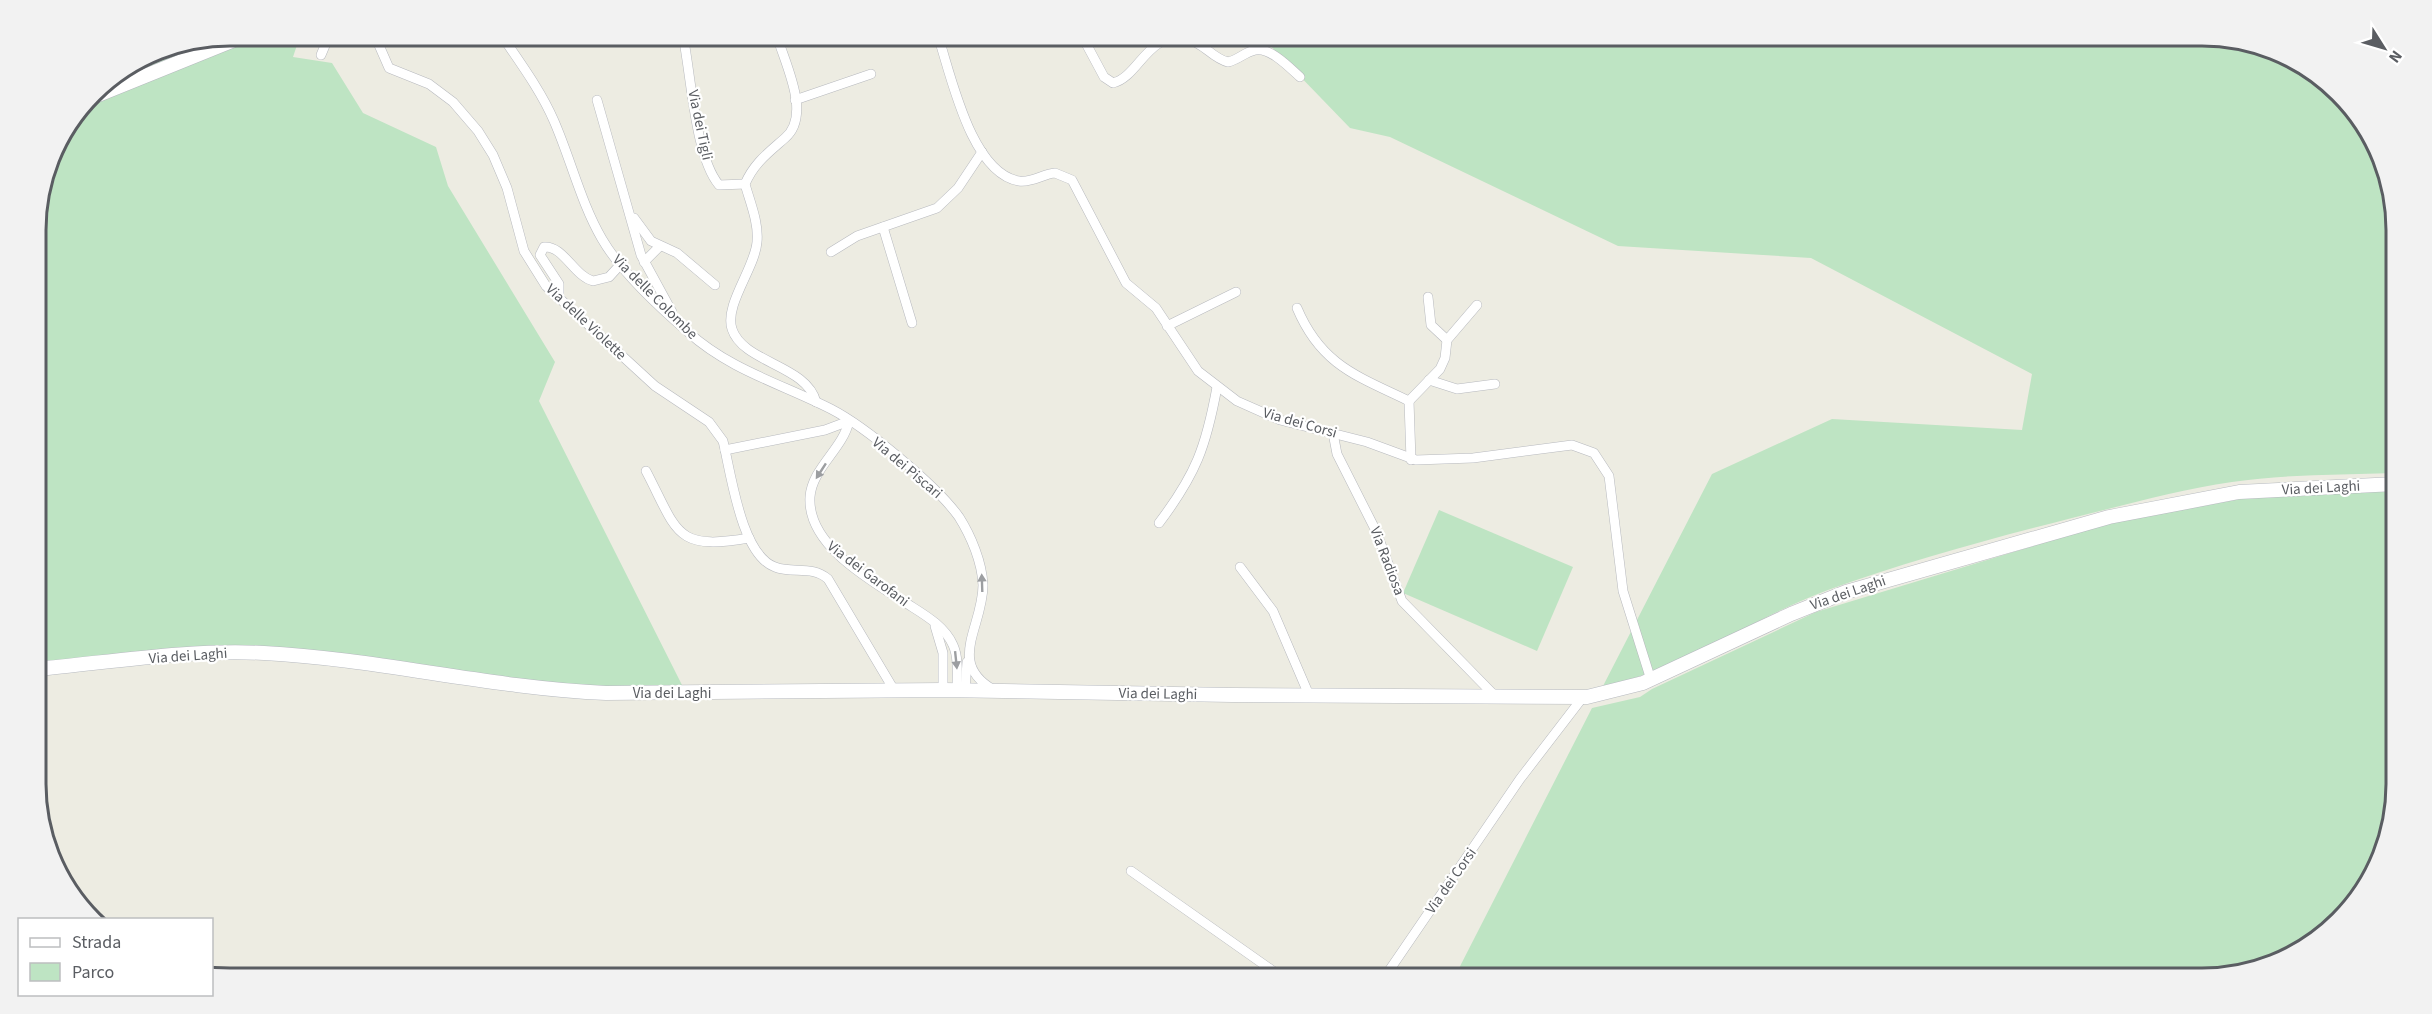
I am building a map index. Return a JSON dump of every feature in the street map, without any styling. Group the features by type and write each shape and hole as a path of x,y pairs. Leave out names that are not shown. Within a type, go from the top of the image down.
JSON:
{"main road":[{"path":"116,87 203,49"},
{"name":"Via dei Laghi","path":"46,668 197,654 262,653 585,692 799,693 955,690 1583,697 1615,692 1651,680 1791,614 1846,592 2109,517 2238,492 2386,484"}],"street":[{"path":"321,55 324,47"},
{"name":"Via delle Violette","path":"380,47 389,68 420,79 438,90 463,112 482,137 507,188 527,257 540,279 655,386 709,422 719,434 749,538"},
{"name":"Via delle Colombe","path":"509,47 544,101 597,229 620,265 679,325 730,363 816,402 849,421"},
{"name":"Via dei Tigli","path":"685,47 697,118 709,167 719,186 745,184"},
{"path":"780,47 797,114 792,130 755,165 745,184 756,223 757,241 753,260 736,300 732,329 748,348 806,384 816,402"},
{"name":"Via dei Corsi","path":"942,47 971,132 982,152 1003,174 1016,180 1028,181 1055,173 1072,180 1126,283 1137,295 1154,305 1198,371 1237,401 1263,414 1372,444 1411,460 1473,458 1568,445 1582,447 1597,457 1609,476 1623,591 1651,680"},
{"path":"1088,47 1104,77 1113,83 1123,79 1154,47"},
{"path":"1204,47 1228,62 1252,51 1261,50 1275,57 1299,77"},
{"path":"795,100 871,74"},
{"path":"597,100 644,262 679,325"},
{"path":"831,252 857,236 930,212 945,203 966,178 982,152"},
{"path":"629,211 648,239 681,256 715,285"},
{"path":"883,227 912,323"},
{"path":"644,262 660,246"},
{"path":"559,299 559,284 540,255 544,247 554,249 573,269 593,281 609,277 620,265"},
{"path":"1167,326 1236,292"},
{"path":"1428,297 1431,325 1447,340"},
{"path":"1411,460 1409,401 1444,362 1447,340 1477,305"},
{"path":"1297,308 1311,338 1326,354 1349,370 1409,401"},
{"path":"1429,380 1457,390 1495,384"},
{"path":"1159,523 1184,488 1198,463 1210,427 1217,387"},
{"path":"725,450 825,430 849,421"},
{"name":"Via dei Garofani","path":"849,421 844,439 811,489 810,506 817,530 825,542 857,568 933,621 953,644 956,657 955,690"},
{"name":"Via dei Piscari","path":"849,421 933,488 952,508 966,531 980,566 983,588 967,658 955,690"},
{"name":"Via Radiosa","path":"1333,433 1337,454 1376,531 1402,601 1495,696"},
{"path":"646,471 674,525 683,535 695,541 711,544 749,538 759,555 771,566 780,569 814,571 828,579 894,690"},
{"path":"1240,567 1273,611 1309,695"},
{"path":"933,621 955,690"},
{"path":"967,658 974,676 995,691"},
{"name":"Via dei Corsi","path":"1390,967 1514,788 1583,697"},
{"path":"1131,871 1268,967"}],"green space":[{"path":"219,47 296,47 293,57 332,63 363,113 436,147 448,186 555,362 539,401 682,685 607,688 560,684 319,652 46,665 47,219 53,183 71,139 92,109 109,92 139,71 160,61 195,50"},
{"path":"1272,47 2201,47 2225,48 2261,56 2283,65 2304,78 2340,109 2367,149 2379,183 2386,231 2386,473 2293,476 2232,482 2152,498 2011,534 1919,560 1828,590 1662,668 1603,686 1712,474 1832,419 2022,430 2032,374 1811,258 1618,246 1390,137 1350,128"},
{"path":"2386,491 2386,783 2384,807 2376,843 2367,865 2354,886 2323,922 2293,943 2249,961 2213,967 1459,967 1592,708 1640,697 1652,689 1816,612 2102,525 2240,499"},
{"path":"1439,510 1573,567 1537,651 1403,593"}]}
